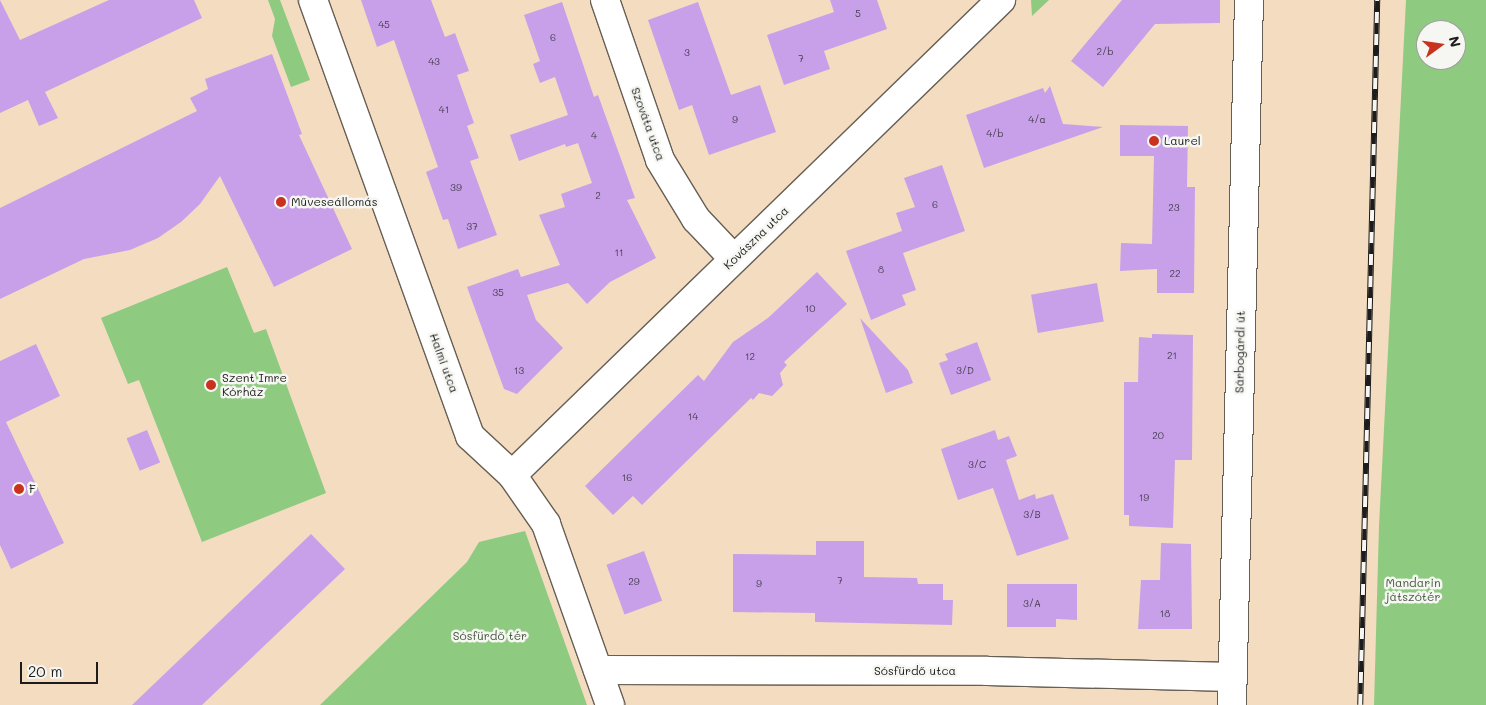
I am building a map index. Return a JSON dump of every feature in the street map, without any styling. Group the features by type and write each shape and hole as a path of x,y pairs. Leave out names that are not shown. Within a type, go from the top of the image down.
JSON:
{"street":[{"name":"Halmi utca","path":"313,0 470,436 512,475 546,524 610,705"},
{"name":"Szováta utca","path":"605,0 660,160 696,219 734,260"},
{"name":"Kovászna utca","path":"512,475 1001,0"},
{"name":"Sárbogárdi út","path":"1232,705 1249,0"},
{"name":"Sósfürdő utca","path":"598,670 987,671 1232,677"}],"green space":[{"path":"268,0 280,0 310,80 291,87 272,36 275,19"},
{"path":"1031,0 1049,0 1032,16"},
{"name":"Mandarin játszótér","path":"1406,0 1486,0 1486,705 1374,705 1379,526"},
{"path":"227,267 254,333 266,329 326,493 202,542 139,380 128,384 101,318"},
{"name":"Sósfürdő tér","path":"525,531 587,705 320,705 467,562 479,542"}],"building":[{"path":"0,0 20,40 109,0 194,0 202,18 45,92 58,118 39,126 28,100 0,113"},
{"path":"361,0 431,0 445,37 455,33 469,71 457,75 474,123 467,126 479,158 470,161 497,235 458,249 448,219 443,220 426,172 438,167 394,40 377,47"},
{"path":"830,0 877,0 887,29 824,51 830,69 784,85 767,35 834,12"},
{"path":"1122,0 1220,0 1220,23 1155,24 1103,87 1071,61"},
{"path":"562,2 594,97 598,95 635,198 627,200 656,258 610,282 587,304 568,283 527,295 536,320 563,348 517,394 504,389 467,287 518,269 521,277 560,265 539,215 565,207 561,194 592,183 578,143 566,147 565,144 519,161 510,135 568,115 555,77 540,83 533,64 540,61 524,15"},
{"path":"698,2 731,95 760,85 776,132 709,155 692,105 679,110 648,20"},
{"path":"272,54 302,134 299,135 352,249 274,287 220,176 200,204 181,222 158,238 130,250 84,259 0,299 0,208 197,111 190,98 208,89 205,79"},
{"path":"1050,86 1063,124 1103,127 984,168 966,115 1043,88 1045,93"},
{"path":"1120,125 1188,126 1187,187 1195,187 1194,293 1157,293 1157,269 1120,271 1121,243 1152,244 1154,156 1120,156"},
{"path":"942,165 965,231 903,253 916,290 902,295 906,305 871,320 846,251 902,231 896,213 915,207 904,178"},
{"path":"817,272 847,304 784,362 787,365 780,373 783,385 772,396 759,393 753,400 751,398 642,505 633,496 613,515 585,486 698,375 704,381 733,342 768,318"},
{"path":"1097,283 1104,321 1038,333 1031,295"},
{"path":"860,318 908,370 913,383 886,393"},
{"path":"1152,334 1193,335 1192,460 1175,460 1173,528 1129,526 1129,515 1124,515 1124,382 1138,382 1139,337 1152,338"},
{"path":"977,342 991,380 951,395 939,363 948,360 945,354"},
{"name":"F","path":"36,344 60,396 6,422 64,543 11,569 0,545 0,361"},
{"path":"147,430 160,462 140,471 127,438"},
{"path":"995,430 998,440 1009,436 1017,456 1006,460 1019,500 1035,494 1036,499 1053,494 1069,539 1017,556 993,488 958,500 941,449"},
{"path":"311,534 345,569 202,705 132,705"},
{"path":"816,541 864,541 864,577 917,578 918,584 943,584 943,600 953,600 952,625 815,622 815,613 733,612 733,554 816,555"},
{"path":"1161,543 1191,544 1192,629 1138,629 1141,580 1160,580"},
{"path":"644,551 662,601 625,614 606,565"},
{"path":"1007,584 1077,584 1077,620 1056,619 1056,627 1007,627"}],"railway":[{"path":"1360,705 1377,0"}],"place":[{"name":"Laurel","path":"1154,141"},
{"name":"Műveseállomás","path":"281,202"},
{"name":"Szent Imre Kórház","path":"211,385"},
{"name":"F","path":"19,489"}]}
